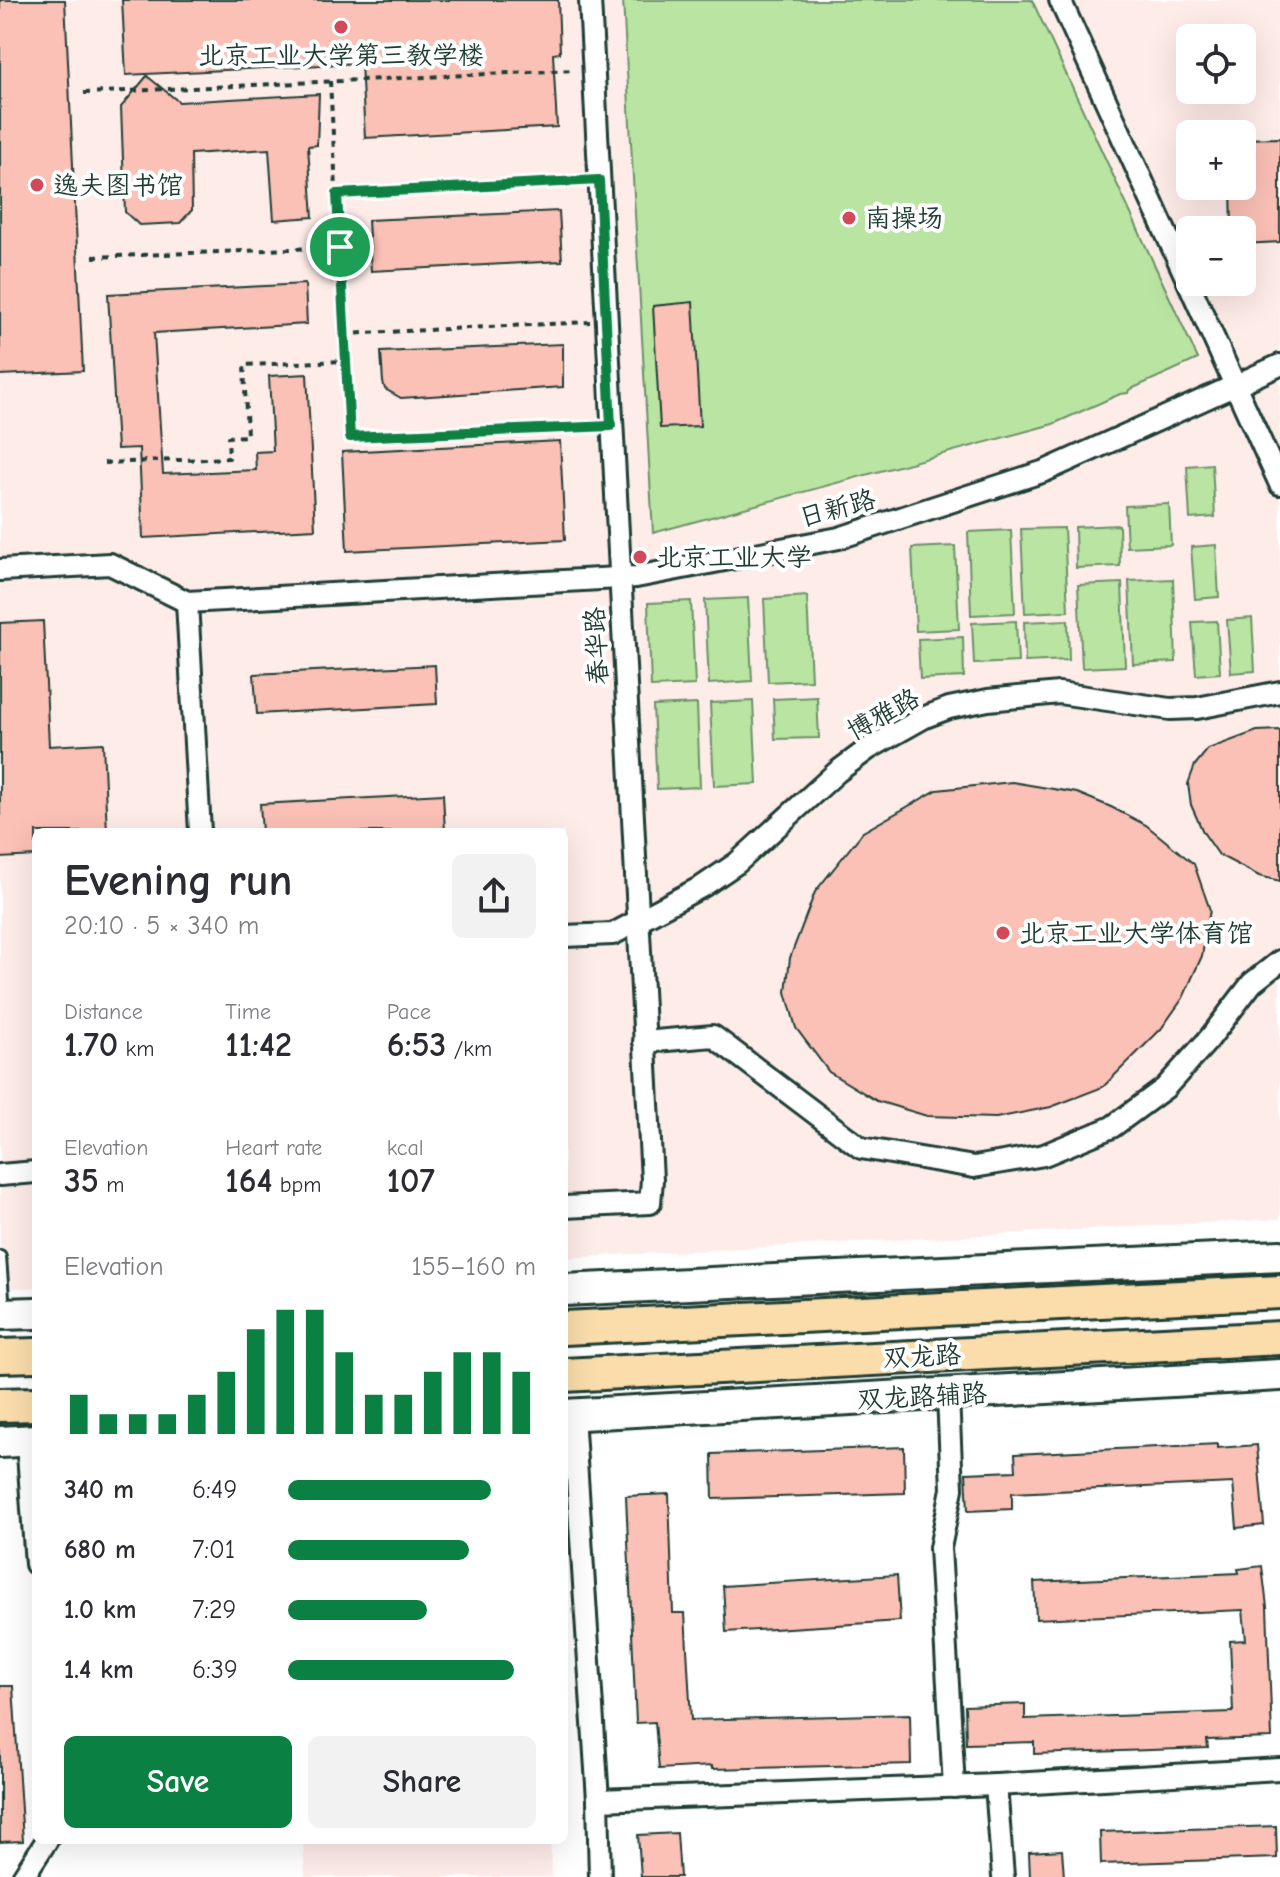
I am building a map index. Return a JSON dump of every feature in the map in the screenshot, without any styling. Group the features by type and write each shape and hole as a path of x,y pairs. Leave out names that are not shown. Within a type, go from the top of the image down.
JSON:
{"main road":[{"path":"568,1290 1280,1256"},
{"name":"双龙路","path":"568,1328 1280,1292"},
{"path":"2,1314 32,1313"},
{"name":"双龙路","path":"568,1375 1280,1338"},
{"path":"0,1356 32,1355"},
{"name":"双龙路辅路","path":"569,1415 1280,1375"},
{"path":"0,1405 32,1404"}],"street":[{"name":"春华路","path":"568,1207 650,1203 652,1180 590,0"},
{"path":"1060,0 1280,484"},
{"name":"日新路","path":"187,602 636,577 839,538 1045,471 1280,365"},
{"path":"0,570 110,564 187,602 200,828"},
{"name":"博雅路","path":"568,936 613,934 703,886 737,863 837,772 868,749 925,717 988,700 1024,695 1075,694 1170,709 1197,708 1280,692"},
{"path":"644,1042 713,1036 861,1148 974,1167 1044,1155 1112,1127 1165,1088 1209,1039 1252,983 1280,961"},
{"path":"0,1175 32,1172"},
{"path":"948,1395 952,1489 940,1548 954,1787"},
{"path":"569,1415 598,1800 600,1877"},
{"path":"21,1441 32,1531"},
{"path":"598,1800 954,1787 1280,1769"},
{"path":"996,1785 1003,1877"},
{"path":"23,1877 44,1844"}],"lane":[{"path":"0,1257 2,1314"}],"path":[{"path":"84,93 594,69"},
{"path":"330,81 350,437 611,426"},
{"path":"337,194 599,180"},
{"path":"93,257 340,247"},
{"path":"345,334 606,321"},
{"path":"104,463 229,458 228,437 247,436 244,365 346,361"}],"shaded area":[{"name":"北京工业大学","path":"0,0 1280,0 1280,1219 568,1258 568,828 32,828 32,1287 0,1289"},
{"path":"303,1844 550,1844 552,1877 305,1877"}],"green space":[{"path":"623,0 1032,0 1198,359 1053,424 653,533"},
{"path":"1212,464 1215,517 1190,519 1187,466"},
{"path":"1169,504 1171,545 1127,547 1125,506"},
{"path":"1119,525 1120,566 1076,568 1075,527"},
{"path":"1064,528 1068,611 1025,613 1021,529"},
{"path":"1011,530 1015,613 971,615 968,532"},
{"path":"1216,545 1219,597 1195,599 1191,547"},
{"path":"955,546 959,629 916,631 912,548"},
{"path":"1173,579 1176,662 1133,664 1129,581"},
{"path":"1122,583 1125,666 1082,668 1078,585"},
{"path":"807,596 811,680 768,682 764,599"},
{"path":"748,598 752,681 709,684 705,600"},
{"path":"691,601 695,685 651,687 648,603"},
{"path":"1252,618 1255,671 1231,673 1227,620"},
{"path":"1068,620 1069,660 1025,662 1024,622"},
{"path":"1016,621 1018,662 974,664 972,623"},
{"path":"1217,621 1220,673 1196,675 1192,622"},
{"path":"963,637 964,677 920,679 918,639"},
{"path":"817,697 819,738 775,739 773,699"},
{"path":"753,701 757,784 714,786 710,703"},
{"path":"697,704 700,787 657,789 653,706"}],"building":[{"name":"逸夫图书馆","path":"0,0 65,0 83,371 0,375"},
{"name":"北京工业大学第三教学楼","path":"122,0 558,0 560,53 553,54 557,127 365,138 361,63 126,75"},
{"path":"147,76 179,102 319,94 317,145 308,146 313,217 274,220 269,149 191,154 192,210 180,223 139,225 125,212 121,107"},
{"path":"1280,138 1280,242 1256,243 1256,216 1232,216 1231,200 1256,200 1256,139"},
{"path":"559,211 562,261 371,271 368,220"},
{"path":"305,284 307,324 154,333 163,474 256,470 255,452 273,451 269,376 307,374 315,529 143,538 139,448 117,449 108,294"},
{"path":"693,302 700,426 660,428 653,306"},
{"path":"563,344 563,387 401,398 385,389 383,382 381,352"},
{"path":"560,441 565,540 347,551 342,452"},
{"path":"43,621 49,746 103,743 107,828 32,828 32,856 0,858 0,623"},
{"path":"435,665 437,704 257,714 254,674"},
{"path":"1280,730 1280,881 1259,876 1219,855 1203,832 1191,805 1188,784 1195,765 1208,749 1257,731"},
{"name":"北京工业大学体育馆","path":"1012,782 1077,793 1111,807 1146,825 1194,864 1210,910 1202,956 1183,998 1161,1029 1103,1087 1051,1107 996,1118 927,1116 877,1101 829,1072 796,1028 786,992 790,958 815,892 863,832 937,790"},
{"path":"443,794 445,828 262,828 260,804"},
{"path":"1218,1444 1218,1448 1257,1445 1264,1525 1237,1528 1233,1483 1012,1493 1012,1509 968,1511 966,1473 1016,1471 1015,1454"},
{"path":"904,1447 905,1493 713,1499 712,1454"},
{"path":"669,1494 673,1613 685,1613 691,1720 910,1714 911,1764 659,1769 655,1722 636,1723 626,1496"},
{"path":"1262,1566 1267,1607 1272,1738 1207,1740 1208,1748 1034,1754 1034,1742 966,1744 965,1706 1025,1704 1025,1719 1233,1712 1230,1641 1246,1640 1243,1610 1036,1619 1034,1582 1239,1573 1238,1569"},
{"path":"897,1575 900,1621 726,1632 723,1586"},
{"path":"0,1686 13,1686 23,1841 0,1842"},
{"path":"1276,1826 1277,1858 1101,1864 1100,1832"},
{"path":"677,1833 680,1877 641,1877 638,1835"},
{"path":"1062,1850 1064,1877 1030,1877 1029,1852"}],"place":[{"name":"北京工业大学第三教学楼","path":"341,27"},
{"name":"逸夫图书馆","path":"37,185"},
{"name":"南操场","path":"849,218"},
{"name":"北京工业大学","path":"640,557"},
{"name":"北京工业大学体育馆","path":"1003,933"}],"route":[{"path":"599,180 611,426 350,437 340,247 337,194 599,180"}]}
